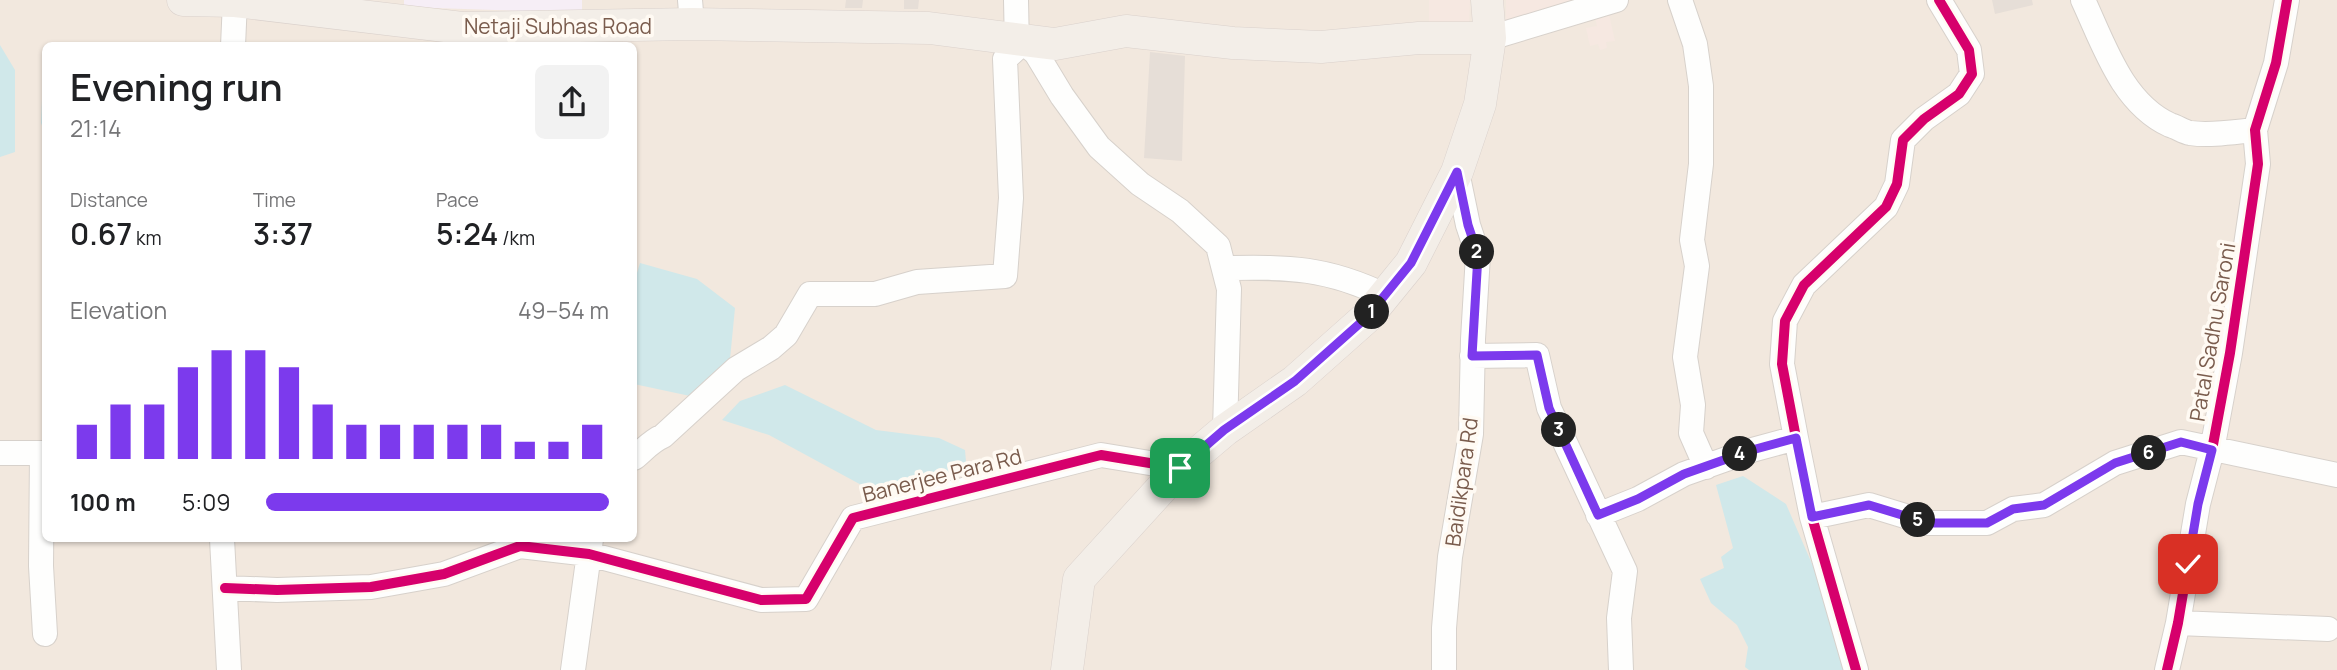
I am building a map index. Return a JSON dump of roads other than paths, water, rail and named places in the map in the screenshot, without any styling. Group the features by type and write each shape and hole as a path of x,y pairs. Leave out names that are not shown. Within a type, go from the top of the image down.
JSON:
{"main road":[{"name":"Netaji Subhas Road","path":"183,0 235,1 462,28 691,12 929,27 1018,43 1055,44 1126,31 1233,43 1321,47 1419,38 1490,38"},
{"path":"1067,670 1079,579 1180,468 1224,430 1295,381 1367,317 1411,263 1457,172 1480,104 1490,38 1488,0"}],"street":[{"path":"637,456 651,441 663,436 736,369 771,348 786,335 810,294 876,294 925,281 1005,276 1011,198 1005,59 1018,43 1016,0"},
{"path":"1490,38 1616,0"},
{"path":"1681,0 1695,44 1701,86 1701,164 1692,240 1697,266 1685,357 1693,405 1692,433 1706,467"},
{"path":"1856,670 1812,517 1782,364 1785,321 1804,285 1886,207 1897,184 1903,140 1924,119 1959,94 1972,74 1969,50 1939,0"},
{"path":"2083,0 2129,93 2159,120 2188,133 2255,130"},
{"name":"Patal Sadhu Saroni","path":"2167,670 2230,353 2258,164 2255,130 2276,63 2287,0"},
{"path":"233,42 235,1"},
{"path":"1018,43 1036,53 1062,96 1099,147 1140,184 1180,211 1218,246 1229,289 1224,430"},
{"name":"Baidikpara Rd","path":"1444,670 1444,628 1450,557 1471,434 1478,255 1468,225 1457,172"},
{"path":"1224,268 1277,267 1310,270 1336,275 1386,296"},
{"path":"1472,356 1537,355 1549,408 1625,571 1619,618 1621,670"},
{"path":"1598,515 1638,499 1684,474 1796,438"},
{"path":"1812,517 1869,505 1928,523 1987,523 2013,509 2044,505 2115,463 2181,442 2337,475"},
{"path":"0,453 42,453"},
{"name":"Banerjee Para Rd","path":"225,587 277,590 371,587 444,574 520,546 590,548 761,600 806,600 853,518 1101,455 1180,468"},
{"path":"42,528 45,634"},
{"path":"222,542 229,670"},
{"path":"573,670 590,548"},
{"path":"2178,623 2329,628"}],"water":[{"path":"0,45 15,70 15,152 0,157"},
{"path":"640,263 697,279 735,308 730,359 690,396 637,385 637,273"},
{"path":"785,385 876,430 939,438 965,450 966,462 935,483 878,494 769,435 722,420 740,401"},
{"path":"1743,476 1786,504 1816,573 1848,670 1749,670 1745,667 1748,647 1737,625 1711,603 1700,579 1724,568 1721,557 1733,548 1716,485"}]}
